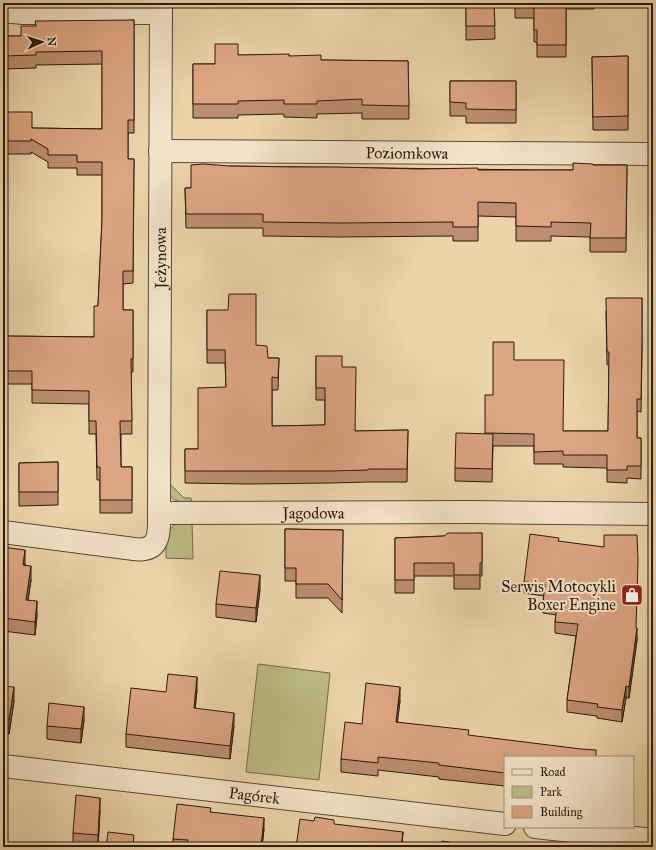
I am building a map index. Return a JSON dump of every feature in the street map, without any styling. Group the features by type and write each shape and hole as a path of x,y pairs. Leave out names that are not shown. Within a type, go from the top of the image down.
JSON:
{"street":[{"path":"3,11 23,13 161,8"},
{"name":"Jeżynowa","path":"159,514 161,8"},
{"name":"Poziomkowa","path":"160,151 653,154"},
{"name":"Jagodowa","path":"159,514 472,512 653,514"},
{"path":"3,532 144,549 151,547 158,539 159,514"},
{"name":"Pagórek","path":"3,766 504,824"},
{"path":"544,828 653,840"}],"green space":[{"path":"169,483 184,498 191,498 192,504 182,503 174,499 169,493"},
{"path":"192,521 193,559 166,558 168,533 174,525 178,523"},
{"path":"258,664 330,673 319,780 246,772"}],"building":[{"path":"466,3 494,3 495,26 466,26"},
{"path":"515,3 566,3 566,45 537,45 537,30 534,30 534,6 515,6"},
{"path":"134,20 134,120 128,120 128,159 134,159 133,271 123,271 123,310 133,310 133,359 131,359 132,421 120,421 121,467 132,467 132,500 100,500 100,467 97,467 96,421 89,421 89,391 32,390 32,371 4,371 5,336 94,337 94,306 98,306 102,219 102,162 77,162 77,155 48,155 48,149 31,139 31,141 6,141 6,112 32,112 32,128 102,129 102,51 36,52 36,55 3,56 3,36 21,36 21,26 36,26 35,21"},
{"path":"215,44 238,44 238,55 321,55 321,60 408,61 409,106 362,105 362,99 317,101 317,104 284,104 284,100 238,101 238,104 193,104 193,64 215,64"},
{"path":"628,56 628,116 593,117 592,57"},
{"path":"450,81 516,81 516,110 466,109 466,103 450,102"},
{"path":"573,163 593,165 627,165 626,238 590,238 591,223 551,222 551,227 516,226 516,203 478,202 478,227 453,227 453,222 263,222 263,214 186,214 185,188 191,188 191,165 203,164 230,166 419,169 478,168 478,170 573,170"},
{"path":"229,294 256,294 256,345 267,346 268,358 279,358 278,378 272,377 272,426 325,425 325,388 316,388 316,356 342,356 342,367 356,367 355,431 408,430 407,469 330,471 185,471 185,449 198,449 198,388 226,387 225,350 207,350 207,310 228,310"},
{"path":"606,298 642,298 641,399 637,399 637,438 641,438 641,466 627,466 627,470 607,470 607,455 563,455 563,451 534,452 534,434 485,433 485,395 493,395 493,342 514,342 514,360 564,360 563,431 608,431 609,352 607,352"},
{"path":"456,433 493,434 492,469 455,468"},
{"path":"58,462 58,492 19,492 19,463"},
{"path":"285,529 343,530 342,600 328,584 296,584 296,568 285,568"},
{"path":"448,533 482,533 482,563 480,563 480,575 454,575 454,563 414,563 414,580 395,580 395,538 444,536"},
{"path":"530,534 559,538 558,541 604,547 604,535 637,535 637,628 629,687 626,686 622,710 597,707 598,704 567,700 578,624 555,622 557,604 543,602 545,584 524,582"},
{"path":"3,547 25,550 23,565 31,566 26,600 37,601 35,622 3,618"},
{"path":"220,571 260,575 256,608 216,604"},
{"path":"168,674 197,677 194,708 234,713 230,746 126,734 131,688 166,692"},
{"path":"366,683 400,687 396,722 469,730 468,735 596,750 596,756 504,756 504,773 439,765 439,763 378,757 378,763 341,759 345,722 362,724"},
{"path":"3,686 14,687 9,720 3,719"},
{"path":"49,703 84,707 81,729 47,726"},
{"path":"76,795 100,798 98,835 73,833"},
{"path":"177,804 211,808 210,812 264,818 261,847 219,843 218,847 187,847 188,840 173,839"},
{"path":"315,817 334,820 334,824 403,832 401,847 296,847 300,819 314,821"},
{"path":"108,832 134,835 133,847 106,847"},
{"path":"442,841 470,845 470,847 441,847"}],"place":[{"name":"Serwis Motocykli Boxer Engine","path":"632,595"}]}
